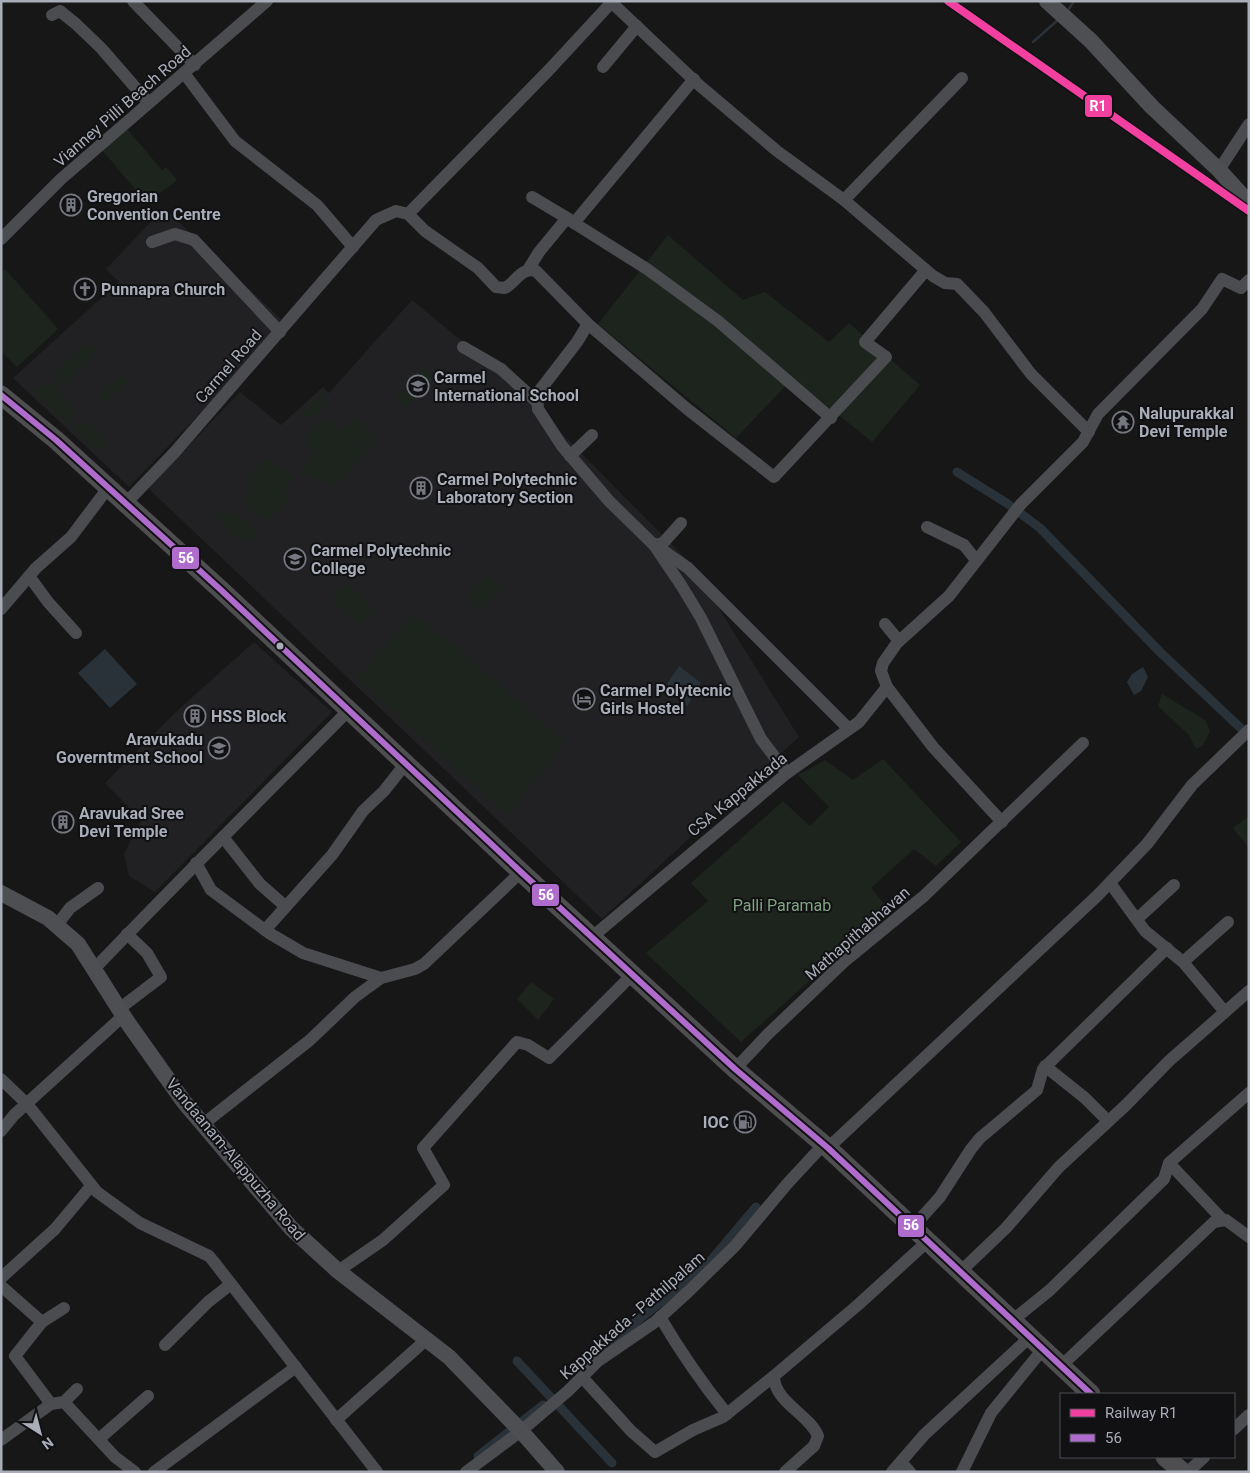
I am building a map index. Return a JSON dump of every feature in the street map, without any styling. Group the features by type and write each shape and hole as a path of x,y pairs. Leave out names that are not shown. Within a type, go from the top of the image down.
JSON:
{"highway":[{"path":"1,394 221,590 521,872 599,930 633,974 735,1069 826,1146 1090,1393"},
{"path":"1166,1458 1183,1472"}],"main road":[{"path":"1058,11 1091,41 1152,107 1219,170 1249,203"},
{"name":"Vandaanam-Alappuzha Road","path":"1,893 57,925 78,944 121,1012 184,1102 291,1228 338,1271 449,1357 518,1428 557,1472"}],"street":[{"path":"133,1 195,65"},
{"name":"Vianney Pilli Beach Road","path":"1,239 61,179 267,1"},
{"path":"694,80 571,221 539,252 528,270 512,285 505,288 496,288 478,268 425,231 408,214 548,72 611,2 694,80 777,151 844,200 926,270 945,283 957,284 984,312 1031,374 1088,432"},
{"path":"52,15 60,11 76,24 148,102"},
{"path":"603,67 637,26"},
{"path":"184,73 235,141 317,205 353,247"},
{"path":"844,200 962,78"},
{"path":"1219,170 1249,124"},
{"path":"532,197 647,269 718,321 831,418"},
{"name":"Carmel Road","path":"125,504 174,453 376,220 389,212 396,211 408,214"},
{"path":"152,242 175,234 194,240 280,332"},
{"path":"528,270 536,271 588,324 686,408 774,477 831,418 886,356 865,342 926,270"},
{"path":"1002,822 933,747 887,687 881,670 883,663 899,641 949,596 1012,514 1083,442 1098,414 1112,397 1156,357 1196,316 1222,280 1241,288 1249,280"},
{"path":"536,401 537,394 577,342 588,324"},
{"path":"463,347 501,369 536,401 544,419 570,456 609,501 654,545 688,568 850,728"},
{"path":"570,456 592,435"},
{"path":"1,609 29,576 71,538 108,488"},
{"path":"654,545 663,543 681,523"},
{"path":"927,527 964,545 976,560"},
{"path":"654,545 701,618 761,739 787,773"},
{"path":"29,576 48,602 76,633"},
{"path":"886,624 899,641"},
{"name":"CSA Kappakkada","path":"599,930 787,773 859,722 887,687"},
{"path":"94,969 196,862 349,710"},
{"name":"Kappakkada - Pathilpalam","path":"466,1472 518,1428 556,1402 598,1361 660,1317 735,1246 787,1184 826,1146 1110,883 1147,844 1192,786 1247,734"},
{"name":"Mathapithabhavan","path":"735,1069 768,1034 846,960 924,896 1083,743"},
{"path":"264,930 332,855 363,811 384,791 406,764"},
{"path":"223,837 260,884 285,906"},
{"path":"196,862 211,890 264,930 303,953 381,978"},
{"path":"202,1125 310,1040 354,997 381,978 407,972 424,964 521,872"},
{"path":"1110,883 1145,930 1182,962 1225,1012"},
{"path":"1136,919 1174,885"},
{"path":"57,925 70,908 98,888"},
{"path":"1182,962 1228,922"},
{"path":"1,1131 121,1012 161,977 147,953 127,934"},
{"path":"913,1227 940,1197 980,1138 1037,1090 1043,1069 1166,948"},
{"path":"338,1271 383,1240 444,1185 424,1148 517,1042 528,1045 549,1058 633,974"},
{"path":"961,1271 1006,1228 1059,1166 1108,1121 1169,1060 1249,991"},
{"path":"1046,1066 1086,1098 1108,1121"},
{"path":"1,1079 27,1104 91,1186 120,1211 140,1223 208,1256 377,1472"},
{"path":"1013,1320 1050,1290 1164,1179 1169,1163 1249,1093"},
{"path":"1169,1163 1222,1219 1233,1224 1249,1237"},
{"path":"1,1278 55,1229 91,1186"},
{"path":"1061,1366 1170,1266 1204,1231 1214,1222 1222,1219"},
{"path":"582,1378 631,1431 655,1452 693,1430 727,1414 824,1334 928,1241"},
{"path":"165,1346 208,1302 231,1284"},
{"path":"1,1286 42,1322"},
{"path":"64,1308 42,1322 15,1356 58,1403 99,1439 115,1457 135,1472"},
{"path":"660,1317 686,1361 727,1414"},
{"path":"336,1420 427,1339"},
{"path":"892,1472 924,1436 1037,1343"},
{"path":"962,1472 991,1413 1037,1343"},
{"path":"154,1472 296,1367"},
{"path":"774,1376 774,1384 818,1436 814,1446 785,1472"},
{"path":"1,1440 77,1389"},
{"path":"99,1439 148,1396"},
{"path":"1235,1428 1249,1415"},
{"path":"1188,1472 1203,1458"},
{"path":"901,1462 910,1472"}],"shaded area":[{"path":"164,208 286,324 129,487 13,378 119,282 106,269"},
{"path":"412,300 508,379 692,565 799,737 602,919 148,488 240,392 281,425 323,387 329,393"},
{"name":"Aravukadu Governtment School","path":"254,642 332,712 155,892 129,876 124,854 141,820 105,783 180,708"},
{"path":"105,649 137,684 110,708 78,673"},
{"path":"679,666 701,683 687,706 667,684"},
{"path":"1143,667 1148,677 1141,691 1134,695 1127,682 1132,674"}],"green space":[{"path":"127,129 162,170 166,167 177,180 147,203 102,150"},
{"path":"668,235 743,300 765,292 829,342 849,323 920,385 872,442 793,378 736,438 598,324"},
{"path":"5,269 58,329 17,367 1,351 1,273"},
{"path":"86,344 93,345 98,349 63,385 55,378 56,371"},
{"path":"424,368 434,378 406,408 395,398"},
{"path":"122,375 128,382 104,403 98,396"},
{"path":"46,383 53,384 73,412 69,424 33,392"},
{"path":"320,394 328,402 309,420 301,413"},
{"path":"325,418 363,449 375,436 378,438 335,486 298,473 316,452 304,440"},
{"path":"352,418 373,434 363,447 341,430"},
{"path":"83,422 88,424 108,443 98,451 73,428"},
{"path":"268,459 279,469 282,466 294,479 282,492 289,499 267,523 242,500 254,487 246,479"},
{"path":"219,508 226,515 232,509 258,533 252,539 240,541 215,516"},
{"path":"489,575 501,588 478,611 466,597"},
{"path":"346,582 374,609 360,625 331,599"},
{"path":"413,615 465,655 565,743 507,815 357,678"},
{"path":"1162,694 1205,720 1210,731 1203,745 1196,749 1189,735 1158,706"},
{"name":"Palli Paramab","path":"883,759 961,842 936,866 914,849 871,888 889,910 741,1042 646,953 708,901 691,883 783,801 810,826 829,807 798,775 825,760 853,780"},
{"path":"1249,816 1249,848 1233,828"},
{"path":"531,982 554,999 538,1020 517,999"}],"waterway":[{"path":"1067,12 1074,1"},
{"path":"1033,42 1059,19"},
{"path":"957,472 1008,504 1040,528 1160,652 1249,736"},
{"path":"589,1362 606,1346 708,1264 756,1207"},
{"path":"517,1361 612,1463"},
{"path":"478,1456 543,1405"}],"rail line":[{"name":"R1","path":"948,1 1249,211"}],"transit line":[{"name":"56","path":"1,395 56,440 221,590 521,872 735,1069 828,1148 1090,1393"}],"place":[{"name":"Gregorian Convention Centre","path":"71,205"},
{"name":"Punnapra Church","path":"85,289"},
{"name":"Carmel International School","path":"418,386"},
{"name":"Nalupurakkal Devi Temple","path":"1123,422"},
{"name":"Carmel Polytechnic Laboratory Section","path":"421,488"},
{"name":"Carmel Polytechnic College","path":"295,559"},
{"name":"Carmel Polytecnic Girls Hostel","path":"584,699"},
{"name":"HSS Block","path":"195,716"},
{"name":"Aravukadu Governtment School","path":"219,748"},
{"name":"Aravukad Sree Devi Temple","path":"63,822"},
{"name":"IOC","path":"745,1122"}]}
